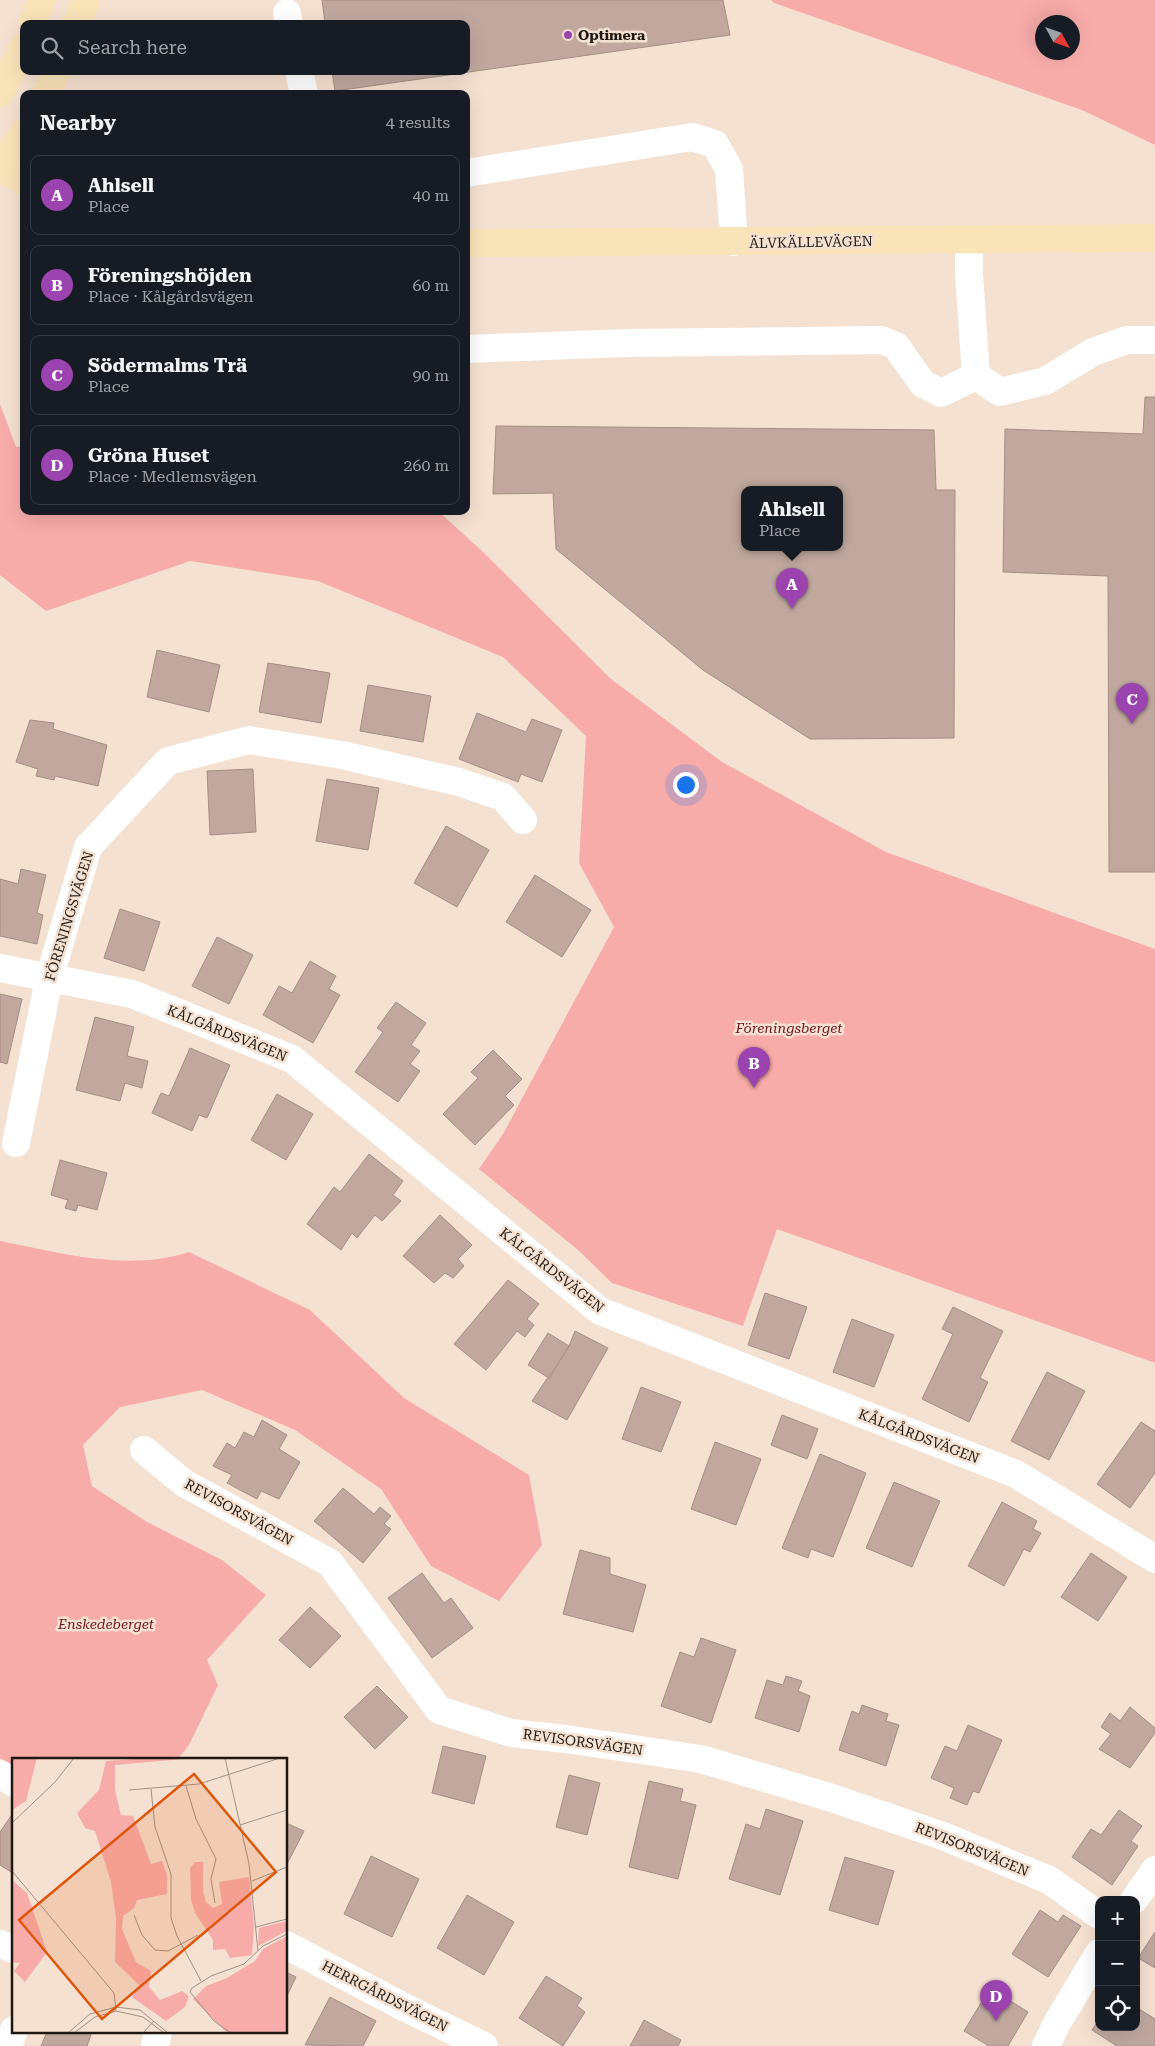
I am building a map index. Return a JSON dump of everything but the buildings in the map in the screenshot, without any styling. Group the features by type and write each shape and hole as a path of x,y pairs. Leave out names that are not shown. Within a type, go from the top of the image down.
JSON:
{"main road":[{"path":"34,20 41,0"},
{"path":"78,20 86,0"},
{"path":"0,94 20,54"},
{"path":"48,90 55,75"},
{"path":"20,138 0,167 20,180"},
{"name":"ÄLVKÄLLEVÄGEN","path":"470,243 1155,238"}],"street":[{"path":"300,75 303,90"},
{"path":"470,172 692,137 715,144 729,169 734,242"},
{"path":"969,240 969,274 976,376"},
{"path":"470,349 626,343 882,340 896,346 923,384 941,393 976,376"},
{"path":"976,376 1000,392 1045,381 1093,352 1128,340 1155,340"},
{"name":"FÖRENINGSVÄGEN","path":"16,1143 49,979 88,847 168,761 249,740 342,755 459,782 503,797 523,820"},
{"name":"KÅLGÅRDSVÄGEN","path":"0,968 132,994 292,1059 600,1311 1016,1474 1155,1559"},
{"name":"REVISORSVÄGEN","path":"144,1450 184,1483 330,1563 439,1710 511,1733 566,1739 701,1759 832,1798 943,1836 1049,1880 1095,1912"},
{"path":"0,1774 12,1782"},
{"path":"1137,1896 1155,1870"},
{"name":"HERRGÅRDSVÄGEN","path":"288,1946 404,2007 484,2046"},
{"path":"1046,2046 1057,2023 1095,1960"},
{"path":"8,2046 12,2034"}],"green space":[{"path":"771,0 1155,0 1155,145 1082,110 774,3"},
{"name":"Föreningsberget","path":"0,404 16,447 20,446 20,515 442,515 482,551 611,679 722,762 886,852 1155,949 1155,1363 777,1229 743,1326 612,1283 578,1250 479,1169 503,1134 614,927 579,863 586,736 503,657 318,581 190,561 46,611 0,575"},
{"name":"Enskedeberget","path":"0,1241 70,1255 118,1260 166,1258 189,1252 310,1310 404,1398 529,1475 542,1545 499,1601 431,1566 381,1489 295,1430 202,1390 120,1407 83,1445 92,1486 147,1522 222,1560 266,1595 207,1660 218,1685 189,1745 179,1758 12,1758 12,1765 0,1758"}],"place":[{"name":"Optimera","path":"568,35"},
{"name":"Ahlsell","path":"792,609"},
{"name":"Södermalms Trä","path":"1132,724"},
{"name":"Föreningshöjden","path":"754,1088"},
{"name":"Gröna Huset","path":"996,2021"}]}
